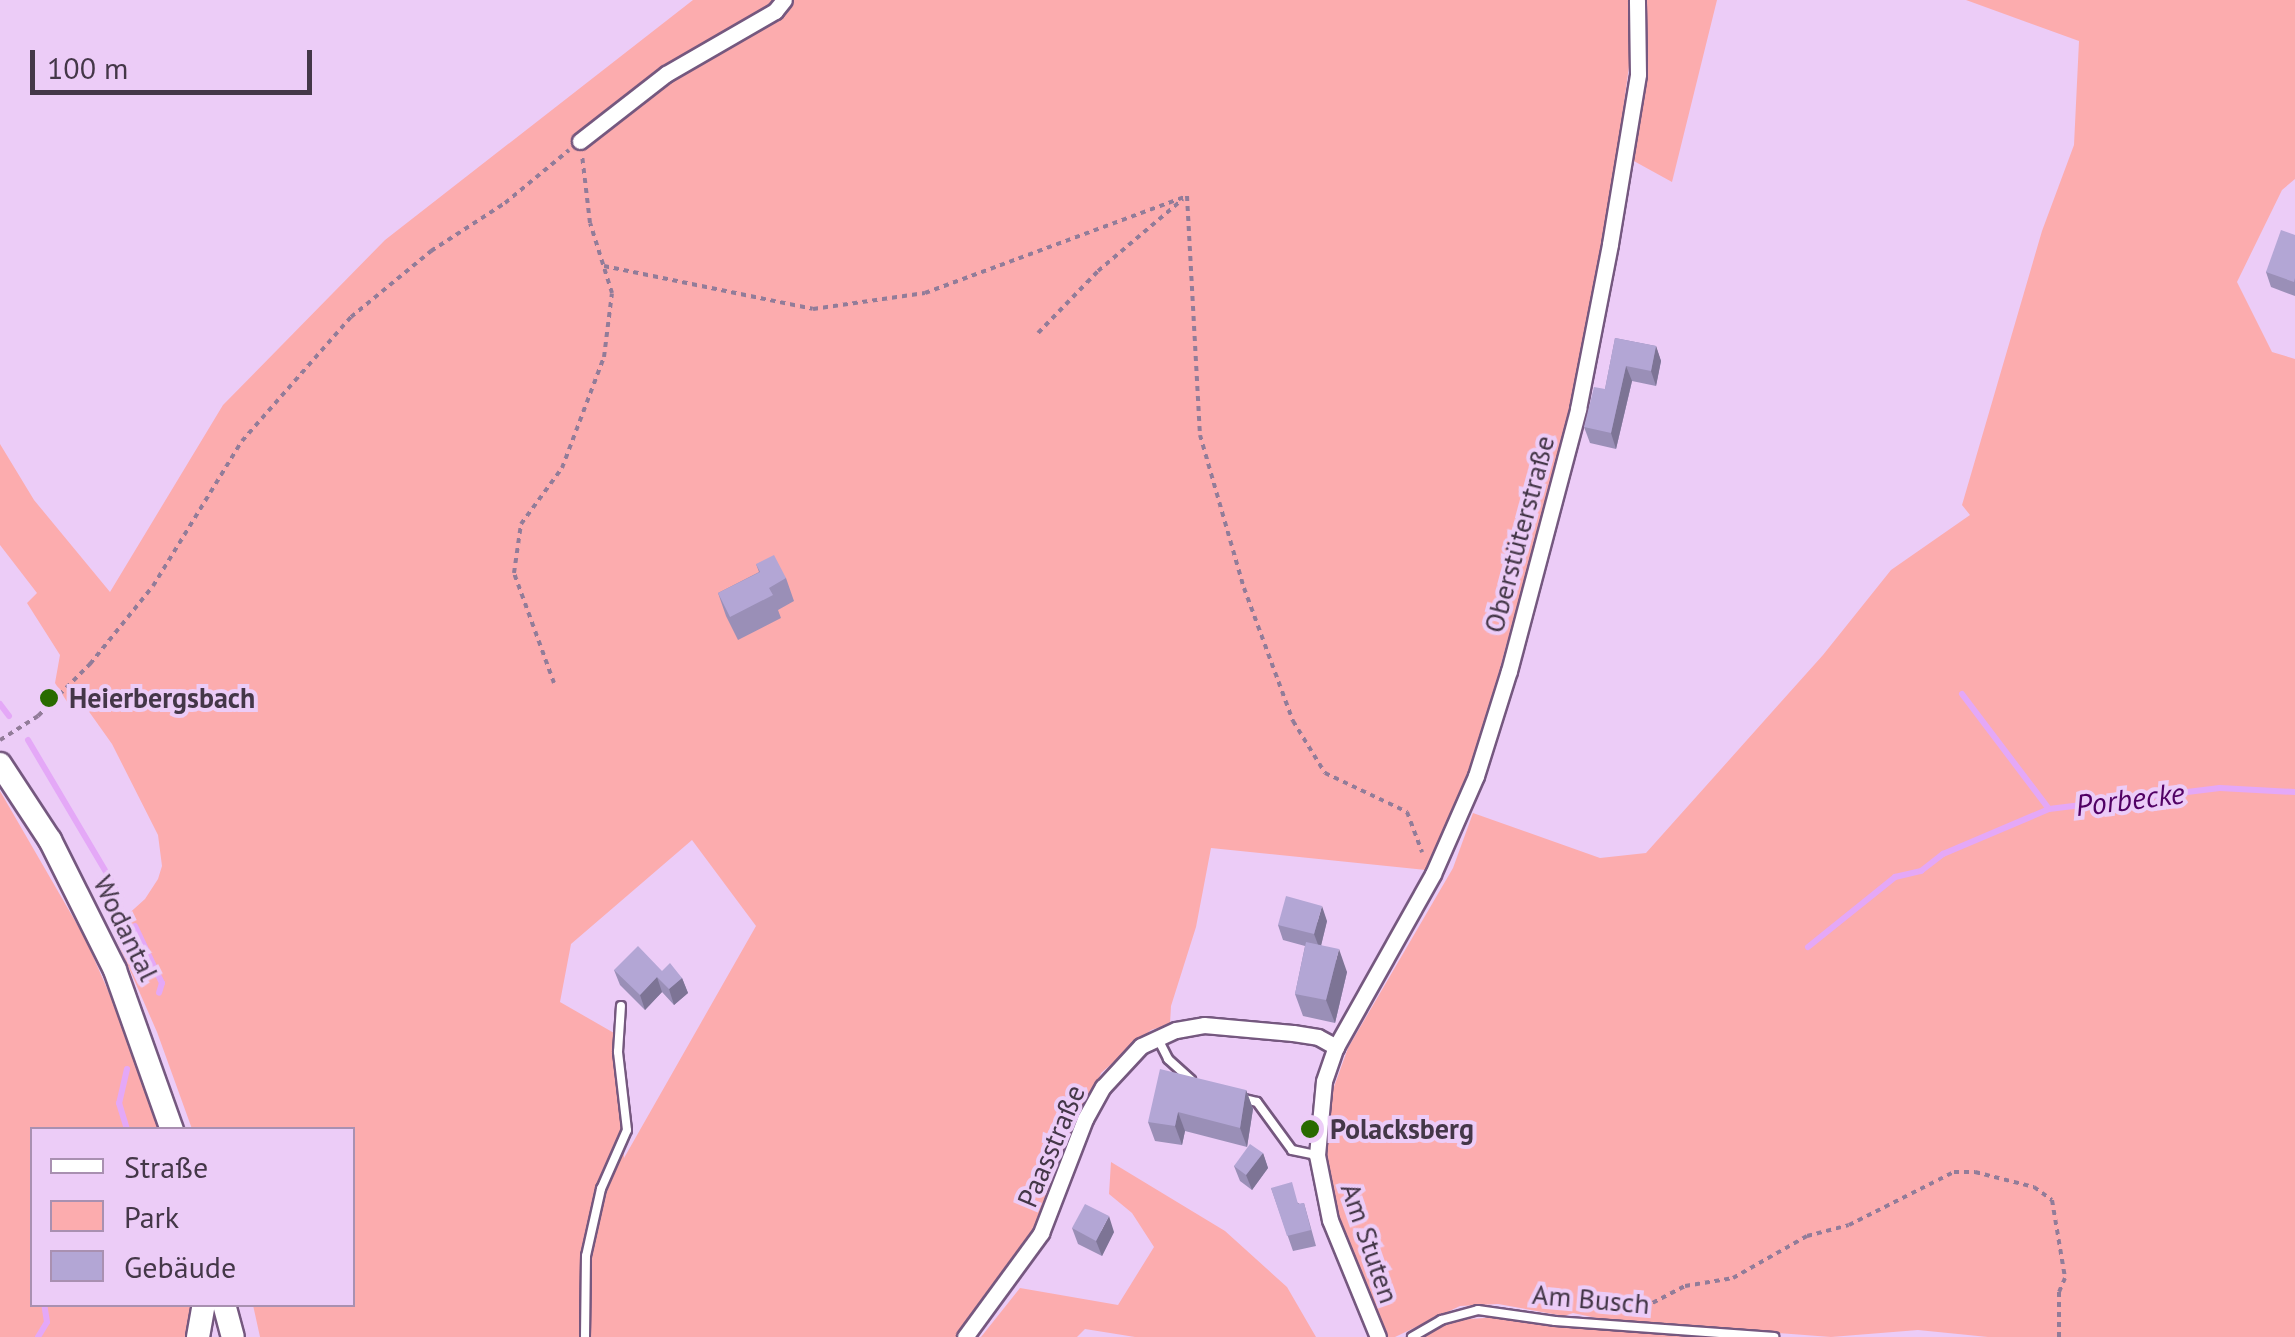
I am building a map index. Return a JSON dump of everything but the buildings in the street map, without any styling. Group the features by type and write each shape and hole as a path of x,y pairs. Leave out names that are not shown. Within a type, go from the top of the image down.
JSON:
{"main road":[{"name":"Wodantal","path":"0,764 50,840 115,970 171,1127"},
{"path":"198,1337 203,1307"},
{"path":"225,1307 233,1337"}],"street":[{"path":"580,141 666,74 774,11 784,0"},
{"name":"Oberstüterstraße","path":"1336,1048 1432,874 1487,741 1578,409 1638,74 1637,0"},
{"name":"Paasstraße","path":"965,1337 1041,1233 1085,1119 1103,1087 1141,1046 1157,1037 1204,1026 1293,1032 1336,1048"},
{"name":"Am Stuten","path":"1336,1048 1324,1081 1317,1156 1330,1220 1378,1337"}],"lane":[{"path":"585,1337 586,1256 601,1188 628,1130 618,1052 621,1006"},
{"path":"1157,1037 1168,1059 1193,1082"},
{"path":"1225,1094 1256,1102 1292,1150 1317,1156"},
{"name":"Am Busch","path":"1412,1337 1441,1320 1478,1310 1774,1337"}],"path":[{"path":"554,684 514,573 522,524 562,468 604,358 612,293 590,223 580,141"},
{"path":"0,740 38,716 90,664 153,586 242,441 351,317 431,250 506,203 580,141"},
{"path":"604,266 812,310 925,293 1187,196"},
{"path":"1187,196 1200,434 1250,605 1293,721 1325,772 1407,812 1432,874"},
{"path":"1038,333 1098,271 1187,196"},
{"path":"1613,1324 1684,1286 1733,1278 1807,1236 1849,1224 1954,1172 1975,1172 2034,1187 2052,1200 2065,1278 2060,1292 2059,1337"}],"green space":[{"path":"693,0 1717,0 1672,182 1632,160 1647,51 1631,51 1617,156 1571,409 1471,774 1426,870 1211,848 1196,927 1171,1006 1170,1024 1151,1030 1101,1073 1049,1209 959,1337 260,1337 253,1307 355,1307 355,1127 191,1127 157,1032 114,934 114,927 145,899 158,879 162,866 158,835 112,744 85,706 73,711 55,683 60,655 27,603 37,593 0,545 0,444 34,500 110,592 223,405 385,240","holes":["692,840 756,926 624,1158 614,1033 560,1002 571,944"]},
{"path":"1966,0 2295,0 2295,179 2282,190 2237,282 2272,352 2295,359 2295,1337 1988,1337 1918,1330 1831,1337 1606,1320 1573,1313 1564,1316 1498,1304 1460,1306 1395,1337 1385,1337 1338,1221 1326,1155 1331,1095 1348,1048 1453,868 1473,813 1600,858 1646,853 1823,655 1891,570 1970,515 1962,505 2042,231 2074,145 2079,41"},
{"path":"0,791 85,938 137,1057 161,1127 30,1127 30,1307 192,1307 185,1337 0,1337"},
{"path":"1111,1162 1225,1231 1287,1287 1316,1337 1135,1337 1085,1329 1077,1337 981,1337 1020,1288 1118,1305 1154,1247 1132,1213 1109,1194"},
{"path":"1499,1317 1552,1326 1709,1337 1422,1337 1455,1320"}],"waterway":[{"name":"Porbecke","path":"1962,694 2049,809 2220,788 2295,792"},
{"path":"0,704 9,716"},
{"name":"Heierbergsbach","path":"28,740 115,887"},
{"path":"1808,947 1895,877 1921,871 1943,854 2049,809"},
{"path":"135,926 162,983 159,993"},
{"name":"Heierbergsbach","path":"126,1127 119,1103 127,1069"},
{"name":"Heierbergsbach","path":"38,1337 47,1322 44,1307"}],"place":[{"name":"Heierbergsbach","path":"49,698"},
{"name":"Polacksberg","path":"1310,1129"}]}
